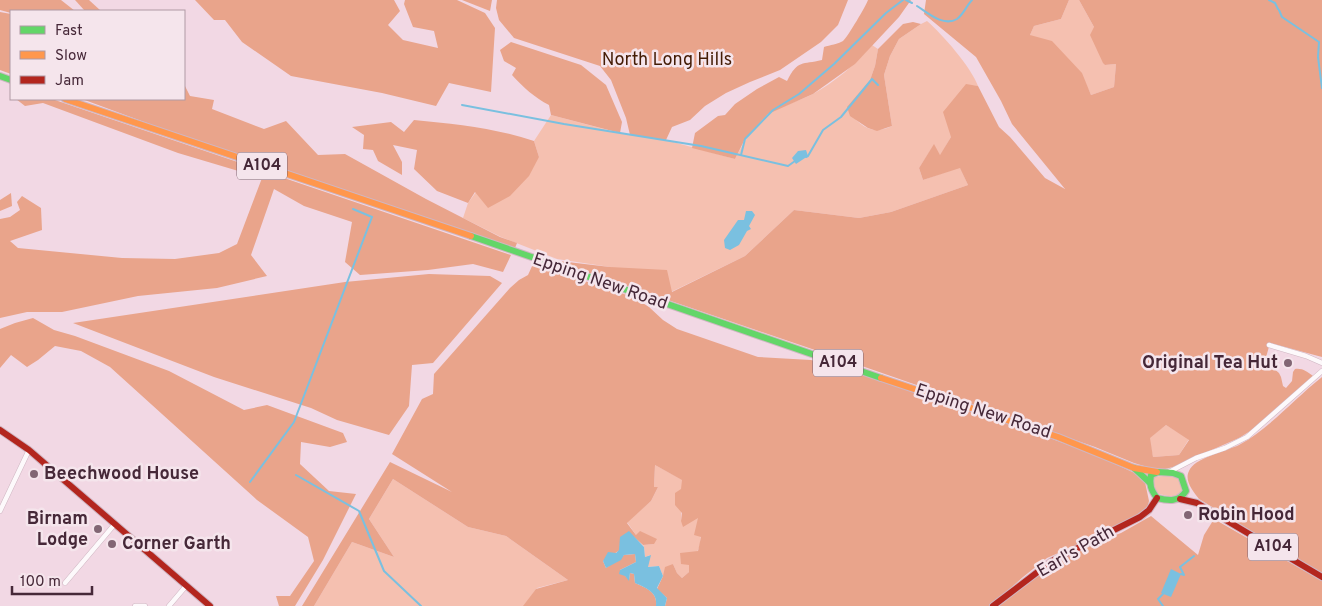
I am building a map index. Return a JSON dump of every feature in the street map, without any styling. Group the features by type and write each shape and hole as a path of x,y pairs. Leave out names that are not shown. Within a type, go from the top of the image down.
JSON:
{"main road":[{"name":"Epping New Road","path":"68,100 1058,437 1134,468 1157,472"},
{"path":"0,430 28,450 210,606"},
{"name":"Epping New Road","path":"1134,468 1149,482"},
{"path":"1149,482 1151,476 1157,472"},
{"name":"A104","path":"1157,472 1177,474 1182,478 1185,487 1197,503"},
{"name":"A104","path":"1149,482 1151,490 1157,498 1173,501 1180,499 1197,503 1322,577"},
{"path":"1180,499 1184,495 1185,487"},
{"name":"Earl's Path","path":"994,606 1052,561 1140,516 1149,510 1157,498"}],"street":[{"path":"1269,345 1322,363"},
{"path":"1169,472 1196,458 1225,448 1247,437 1322,371"},
{"path":"0,511 28,450"},
{"path":"1182,478 1185,465"},
{"path":"65,583 114,525"},
{"path":"169,606 186,586"},
{"path":"135,606 145,606"}],"shaded area":[{"path":"1069,0 1079,0 1094,27 1105,65 1116,64 1114,87 1091,95 1081,73 1030,35 1034,26 1061,19"},
{"path":"927,21 956,52 978,86 966,85 951,137 940,156 934,145 919,168 923,180 960,167 968,185 891,212 859,218 794,210 745,256 671,292 610,267 557,259 501,237 463,218 468,203 476,192 539,157 534,141 551,115 619,133 666,140 735,159 757,125 767,115 830,84 852,66 872,45 878,49 870,80 847,108 861,124 871,129 878,130 892,126 884,75 890,56 899,39"},
{"path":"1166,425 1189,439 1179,455 1153,457 1149,438"},
{"path":"655,465 683,480 681,521 698,517 701,534 700,546 690,565 689,572 682,578 677,573 673,564 663,576 659,566 647,567 650,555 645,557 643,545 654,544 636,535 627,522 651,501 658,487 654,487"},
{"path":"1172,475 1180,480 1181,492 1171,496 1156,492 1151,481 1154,477"},
{"path":"393,479 468,527 506,536 568,580 537,588 524,606 314,606 352,542 394,557 369,519"}],"green space":[{"path":"0,0 61,0 74,10 10,10 10,13 0,10"},
{"path":"75,0 89,0 100,10 84,10"},
{"path":"195,0 394,0 400,11 388,25 403,40 438,48 434,31 413,27 404,4 405,0 457,0 485,13 495,28 491,92 449,83 436,106 382,93 291,76 242,42 225,20 214,20"},
{"path":"462,0 492,0 490,11"},
{"name":"North Long Hills","path":"497,0 848,0 838,25 821,42 780,70 726,93 705,106 690,120 672,127 666,140 630,135 626,118 611,80 600,66 514,38 499,20 496,8"},
{"path":"868,0 911,0 899,17 855,64 813,94 768,114 745,139 735,159 692,148 695,133 718,116 725,115 735,104 757,89 779,77 787,81 794,69 801,64 822,60 824,47 843,41 857,21"},
{"path":"926,0 1069,0 1061,19 1034,26 1030,35 1052,41 1082,73 1091,95 1114,87 1116,64 1105,65 1103,63 1090,35 1094,27 1079,0 1322,0 1322,357 1270,343 1265,361 1279,373 1283,386 1286,388 1292,381 1295,369 1303,370 1313,376 1255,428 1239,438 1173,467 1154,469 859,365 577,269 559,261 610,267 667,270 672,292 745,256 794,210 859,218 891,212 968,185 960,168 923,180 919,168 934,144 940,155 951,137 943,112 966,84 978,86 999,127 1045,178 1065,189 1012,124 976,57 924,14","holes":["1166,425 1189,440 1179,455 1153,457 1150,438"]},
{"path":"0,12 10,14 10,74 0,70"},
{"path":"913,22 921,24 899,39 890,56 884,75 892,126 877,131 868,128 850,116 847,107 870,80 878,49 903,24"},
{"path":"511,42 581,65 606,85 622,122 620,133 551,115 549,105 534,96 520,84 512,75 516,68 504,61 500,50"},
{"path":"185,86 190,96 214,100 212,109 264,129 286,121 318,155 345,154 426,199 500,237 517,243 515,248 171,132 85,100 185,100"},
{"path":"17,100 55,100 511,255 503,272 473,264 428,270 360,275 345,262 352,222 304,206 274,189 251,255 267,276 217,288 138,296 62,312 27,312 0,318 0,219 10,217 20,210 17,202 22,196 41,208 42,230 10,241 18,248 122,258 175,259 219,253 237,244 262,178 178,153 43,103 25,106"},
{"path":"414,120 475,127 534,141 539,157 529,176 510,196 488,208 475,192 468,203 437,191 414,169 417,150 393,145 402,162 402,175 378,161 373,150 363,149 364,135 352,127 391,122 404,132"},
{"path":"11,193 12,206 0,211 0,200"},
{"path":"533,264 633,297 677,329 758,357 811,360 852,371 1098,456 1141,476 1145,482 1149,501 1147,509 1136,519 1047,558 990,606 665,606 667,598 657,589 665,567 673,564 677,573 682,578 689,572 689,565 681,564 680,553 698,551 701,537 694,535 698,518 683,527 681,521 682,513 675,505 675,493 681,489 682,480 655,465 654,487 658,487 651,501 627,523 636,535 640,531 657,539 654,544 643,545 634,537 620,537 620,550 603,561 606,568 624,555 635,554 636,562 620,570 629,580 630,573 634,574 635,583 653,594 656,606 523,606 536,589 568,580 506,536 468,527 393,479 369,519 394,557 352,542 314,606 302,606 390,462 452,492 392,454 422,399 433,394 434,374 510,288 528,275"},
{"path":"429,274 490,276 502,283 433,363 412,365 409,406 389,435 337,420 311,408 214,377 73,323 345,282"},
{"path":"33,318 54,330 169,371 244,410 267,405 343,433 347,442 330,447 301,442 300,464 329,491 356,494 323,560 295,606 279,606 276,596 290,596 314,561 308,537 257,500 110,367 81,351 55,346 27,367 11,355 0,368 0,329"},
{"path":"1322,377 1322,574 1199,499 1190,486 1188,475 1192,466 1197,462 1239,445 1272,422"},
{"path":"1151,516 1198,555 1204,535 1214,519 1322,581 1322,606 996,606 1050,563 1121,533"}],"water":[{"path":"806,150 808,156 796,164 792,158 798,151"},
{"path":"746,211 752,211 755,215 749,226 751,229 747,231 739,245 730,250 725,248 724,240 738,220 744,220"},
{"path":"629,531 644,547 645,557 651,555 648,567 659,566 663,576 657,588 667,598 665,606 656,606 653,594 635,583 634,574 630,573 629,581 625,576 619,574 620,570 636,562 635,554 624,555 621,560 606,568 603,561 608,552 616,553 619,550 620,537"},
{"path":"1171,569 1181,574 1171,597 1161,593"}],"waterway":[{"path":"741,155 745,139 773,110 799,94 834,64 886,13 903,0"},
{"path":"906,0 912,3"},
{"path":"917,6 936,18 952,21 959,17 972,0"},
{"path":"1269,0 1275,3 1278,9"},
{"path":"1279,10 1282,17 1319,42 1318,57 1322,88"},
{"path":"806,157 823,130 841,117 872,79 878,85"},
{"path":"462,105 701,146 788,166 795,161"},
{"path":"250,482 294,422 372,217 353,209"},
{"path":"296,475 359,511 384,571 421,606"},
{"path":"1181,574 1184,575 1180,567 1194,556"},
{"path":"1163,594 1158,599 1163,606"}],"traffic: fast":[{"path":"0,76 10,80"},
{"path":"471,236 881,378"},
{"path":"1134,468 1149,482"},
{"path":"1158,472 1173,473 1181,476 1186,491 1183,495 1173,500 1157,498 1150,482 1151,475 1158,472"}],"traffic: slow":[{"path":"68,100 471,236"},
{"path":"881,378 1058,437 1134,468 1157,472"}],"traffic: jam":[{"path":"0,430 29,450 210,606"},
{"path":"993,606 1052,561 1140,517 1149,510 1157,498"},
{"path":"1180,499 1197,503 1322,577"}],"place":[{"name":"Original Tea Hut","path":"1288,363"},
{"name":"Beechwood House","path":"34,474"},
{"name":"Robin Hood","path":"1188,515"},
{"name":"Birnam Lodge","path":"98,529"},
{"name":"Corner Garth","path":"112,544"}]}
